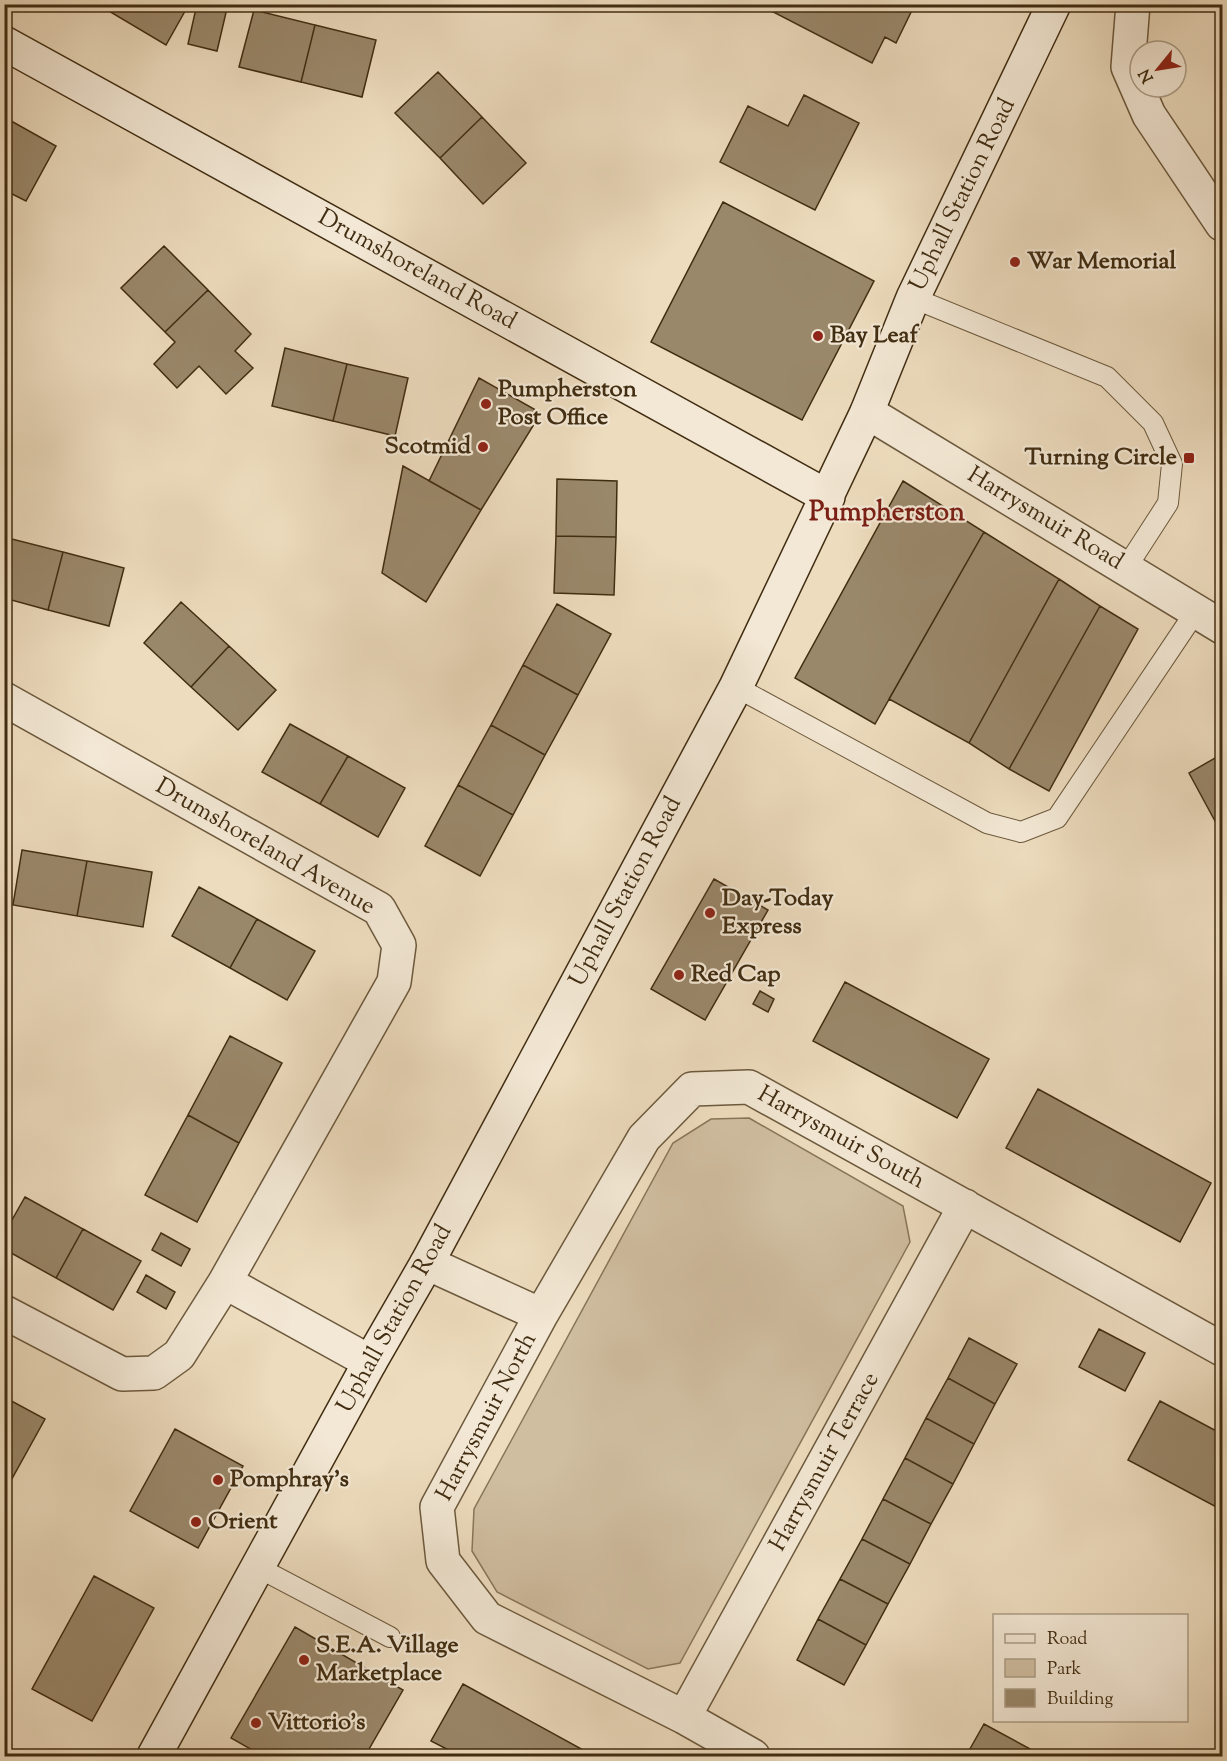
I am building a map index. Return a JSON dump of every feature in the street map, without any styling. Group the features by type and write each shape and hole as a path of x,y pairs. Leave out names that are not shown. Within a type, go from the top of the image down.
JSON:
{"street":[{"name":"Uphall Station Road","path":"154,1756 370,1362 427,1263 736,687 867,412 913,298 1054,4"},
{"path":"1132,4 1128,67 1149,115 1222,224"},
{"name":"Drumshoreland Road","path":"4,43 828,497"},
{"name":"Harrysmuir Road","path":"867,412 1209,619"},
{"name":"Drumshoreland Avenue","path":"4,699 379,909 399,945 394,982 225,1282 179,1355 154,1373 122,1374 4,1312"},
{"name":"Harrysmuir South","path":"541,1315 644,1138 692,1089 749,1088 1222,1349"},
{"name":"Harrysmuir Terrace","path":"684,1717 965,1206"},
{"name":"Harrysmuir North","path":"427,1263 541,1315 437,1507 443,1561 487,1618 684,1717 753,1756"},
{"path":"225,1282 370,1362"}],"lane":[{"path":"913,298 1107,377 1153,423 1172,464 1168,503 1126,568"},
{"path":"736,687 987,823 1021,832 1058,818 1209,619"},
{"path":"259,1568 390,1637"}],"green space":[{"path":"749,1118 903,1206 910,1242 680,1663 648,1669 497,1592 472,1551 474,1509 673,1143 711,1119"}],"building":[{"path":"97,4 189,4 166,45"},
{"path":"197,4 228,4 217,51 188,44"},
{"path":"758,4 915,4 896,43 885,37 872,63"},
{"path":"254,10 315,25 301,82 239,67"},
{"path":"315,25 376,40 362,97 301,82"},
{"path":"438,72 482,117 440,158 395,113"},
{"path":"804,95 859,123 815,210 720,162 748,106 788,126"},
{"path":"4,117 56,146 26,201 4,190"},
{"path":"482,117 526,163 483,204 440,158"},
{"path":"723,202 874,281 802,420 651,342"},
{"path":"164,246 208,290 165,332 121,288"},
{"path":"208,290 251,334 235,351 253,368 226,394 199,366 177,388 154,364 175,342 165,332"},
{"path":"285,348 347,364 333,421 272,406"},
{"path":"347,364 408,378 395,436 333,421"},
{"name":"Scotmid","path":"479,378 541,413 481,510 429,481"},
{"path":"403,466 481,510 426,602 382,573"},
{"path":"557,479 617,481 616,537 556,536"},
{"path":"903,481 984,532 875,724 795,678"},
{"path":"984,532 1059,579 969,743 889,699"},
{"path":"556,536 616,537 614,595 554,593"},
{"path":"4,537 63,552 48,610 4,598"},
{"path":"63,552 124,568 109,626 48,610"},
{"path":"1059,579 1100,606 1009,769 969,743"},
{"path":"181,602 229,646 191,687 144,643"},
{"path":"557,604 611,634 578,695 523,665"},
{"path":"1100,606 1138,629 1049,791 1009,769"},
{"path":"229,646 276,690 238,730 191,687"},
{"path":"523,665 578,695 545,755 491,725"},
{"path":"290,724 348,756 320,804 262,772"},
{"path":"491,725 545,755 513,815 458,785"},
{"path":"1222,754 1222,834 1189,773"},
{"path":"348,756 405,788 378,837 320,804"},
{"path":"458,785 513,815 480,876 425,846"},
{"path":"22,850 87,861 77,916 13,905"},
{"path":"87,861 152,872 143,927 77,916"},
{"path":"714,879 768,910 705,1020 651,989"},
{"path":"199,887 257,919 230,968 172,936"},
{"path":"257,919 315,951 287,1000 230,968"},
{"path":"845,982 989,1059 957,1118 813,1041"},
{"path":"760,991 774,999 768,1012 753,1004"},
{"path":"230,1036 282,1063 239,1143 188,1115"},
{"path":"1038,1089 1211,1183 1180,1242 1006,1148"},
{"path":"188,1115 239,1143 197,1222 145,1195"},
{"path":"25,1197 83,1229 56,1278 4,1249 4,1234"},
{"path":"83,1229 141,1261 113,1310 56,1278"},
{"path":"161,1233 190,1249 181,1266 152,1250"},
{"path":"146,1275 175,1292 166,1309 137,1292"},
{"path":"1099,1329 1145,1353 1125,1391 1079,1367"},
{"path":"969,1338 1017,1364 995,1404 948,1378"},
{"path":"948,1378 995,1404 974,1444 926,1418"},
{"path":"4,1397 45,1419 4,1493"},
{"path":"1160,1401 1222,1434 1222,1510 1128,1460"},
{"path":"926,1418 974,1444 953,1484 905,1458"},
{"path":"175,1429 243,1466 198,1548 130,1511"},
{"path":"905,1458 953,1484 931,1524 883,1499"},
{"path":"883,1499 931,1524 910,1564 862,1539"},
{"path":"862,1539 910,1564 888,1604 840,1579"},
{"path":"94,1576 154,1608 92,1721 32,1689"},
{"path":"840,1579 888,1604 866,1645 818,1619"},
{"path":"818,1619 866,1645 844,1685 797,1660"},
{"path":"295,1627 403,1690 365,1756 263,1756 231,1738"},
{"path":"463,1684 594,1756 460,1756 431,1741"},
{"path":"984,1724 1043,1756 966,1756"}],"place":[{"name":"War Memorial","path":"1015,262"},
{"name":"Bay Leaf","path":"818,336"},
{"name":"Pumpherston Post Office","path":"486,404"},
{"name":"Scotmid","path":"483,447"},
{"name":"Turning Circle","path":"1189,458"},
{"name":"Day-Today Express","path":"710,913"},
{"name":"Red Cap","path":"679,975"},
{"name":"Pomphray's","path":"218,1480"},
{"name":"Orient","path":"196,1522"},
{"name":"S.E.A. Village Marketplace","path":"304,1660"},
{"name":"Vittorio's","path":"256,1723"}],"district":[{"name":"Pumpherston","path":"887,513"}]}
